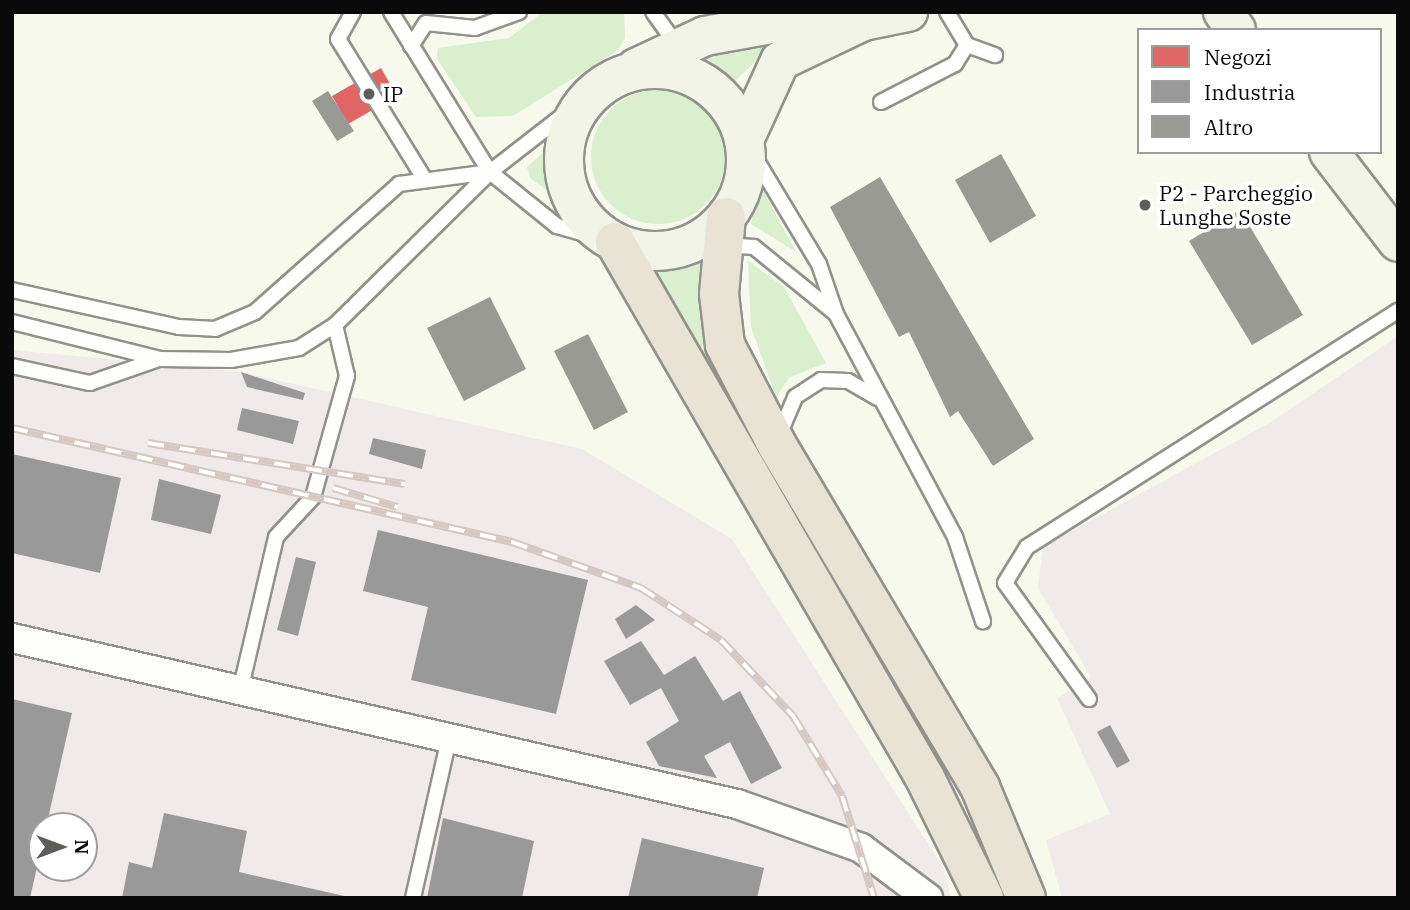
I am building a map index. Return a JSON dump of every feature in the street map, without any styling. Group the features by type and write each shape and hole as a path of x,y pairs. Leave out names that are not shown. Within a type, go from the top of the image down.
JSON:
{"highway":[{"path":"714,235 725,345 777,445 980,787 1005,841 1025,898"},
{"path":"615,242 925,778 984,898"}],"street":[{"path":"605,84 658,68 704,83 734,114 744,140 745,173 714,235 649,251 615,242 582,215 565,176 567,134 605,84 705,36 804,18 863,21 908,12"},
{"path":"1223,12 1235,28"},
{"path":"744,140 780,61 863,21"},
{"path":"1331,154 1398,242"},
{"path":"12,638 449,738 812,828 861,848 928,898"}],"lane":[{"path":"353,12 338,39 425,180"},
{"path":"391,12 489,172 557,226 615,242"},
{"path":"411,46 426,23 475,28 519,12"},
{"path":"947,12 967,45 995,55"},
{"path":"655,13 704,83"},
{"path":"881,102 955,64 967,45"},
{"path":"12,323 160,359 262,357 299,348 335,325 489,172 605,84"},
{"path":"744,140 819,264 836,314 878,398 955,537 983,621"},
{"path":"12,289 179,327 215,329 255,313 399,184 489,172"},
{"path":"714,235 754,247 836,314"},
{"path":"1088,699 1005,583 1027,547 1398,311"},
{"path":"240,691 276,537 313,497 348,376 335,325"},
{"path":"12,366 90,383 160,359"},
{"path":"777,445 787,408 821,380 848,381 878,398"},
{"path":"413,898 449,738"}],"shaded area":[{"path":"1398,336 1398,898 1062,898 1046,840 1110,814 1057,698 1091,677 1038,588 1043,547 1271,422"},
{"path":"12,350 241,372 582,449 732,539 943,867 951,898 12,898"}],"green space":[{"path":"543,12 624,12 625,38 618,50 513,116 476,117 437,59 438,48 509,38"},
{"path":"782,36 731,85 702,54"},
{"path":"658,90 684,95 706,109 720,131 725,157 720,183 706,205 684,219 658,224 632,219 610,205 596,183 591,157 596,131 610,109 632,95"},
{"path":"552,145 552,176 557,197 530,178 527,167"},
{"path":"760,185 796,252 751,224"},
{"path":"706,254 715,358 737,416 645,268"},
{"path":"748,261 784,287 826,363 790,377 776,397 751,327"}],"building: Negozi":[{"path":"381,68 397,96 348,124 332,96"}],"building: Industria":[{"path":"241,372 305,393 303,400 247,387"},
{"path":"242,408 299,421 293,444 237,430"},
{"path":"373,438 426,450 422,469 369,454"},
{"path":"12,454 121,478 100,573 12,553"},
{"path":"159,479 221,495 211,534 151,520"},
{"path":"378,530 588,580 556,714 411,680 428,607 363,591"},
{"path":"296,557 316,562 298,636 277,630"},
{"path":"636,605 655,620 626,639 615,619"},
{"path":"641,641 664,675 695,656 723,701 740,691 782,768 751,784 730,742 704,756 717,778 659,766 646,742 679,721 661,688 630,705 604,661"},
{"path":"12,699 72,713 50,812 28,812 28,882 34,882 30,898 12,898"},
{"path":"1110,725 1130,761 1117,768 1097,732"},
{"path":"164,813 247,831 239,872 353,898 122,898 129,862 152,868"},
{"path":"443,818 534,841 522,898 427,898"},
{"path":"642,838 764,868 757,898 628,898"}],"building: Altro":[{"path":"328,91 354,131 337,141 312,101"},
{"path":"1001,154 1036,216 990,243 955,180"},
{"path":"880,177 1034,439 993,466 958,411 950,417 909,332 899,337 830,207"},
{"path":"1240,210 1303,315 1252,345 1189,241"},
{"path":"490,297 526,369 464,401 427,328"},
{"path":"588,334 628,412 594,430 554,351"}],"railway":[{"path":"12,428 512,542 641,588 721,640 793,716 842,796 874,898"},
{"path":"148,443 405,484"},
{"path":"333,488 397,507"}],"place":[{"name":"IP","path":"369,94"},
{"name":"P2 - Parcheggio Lunghe Soste","path":"1145,205"}]}
